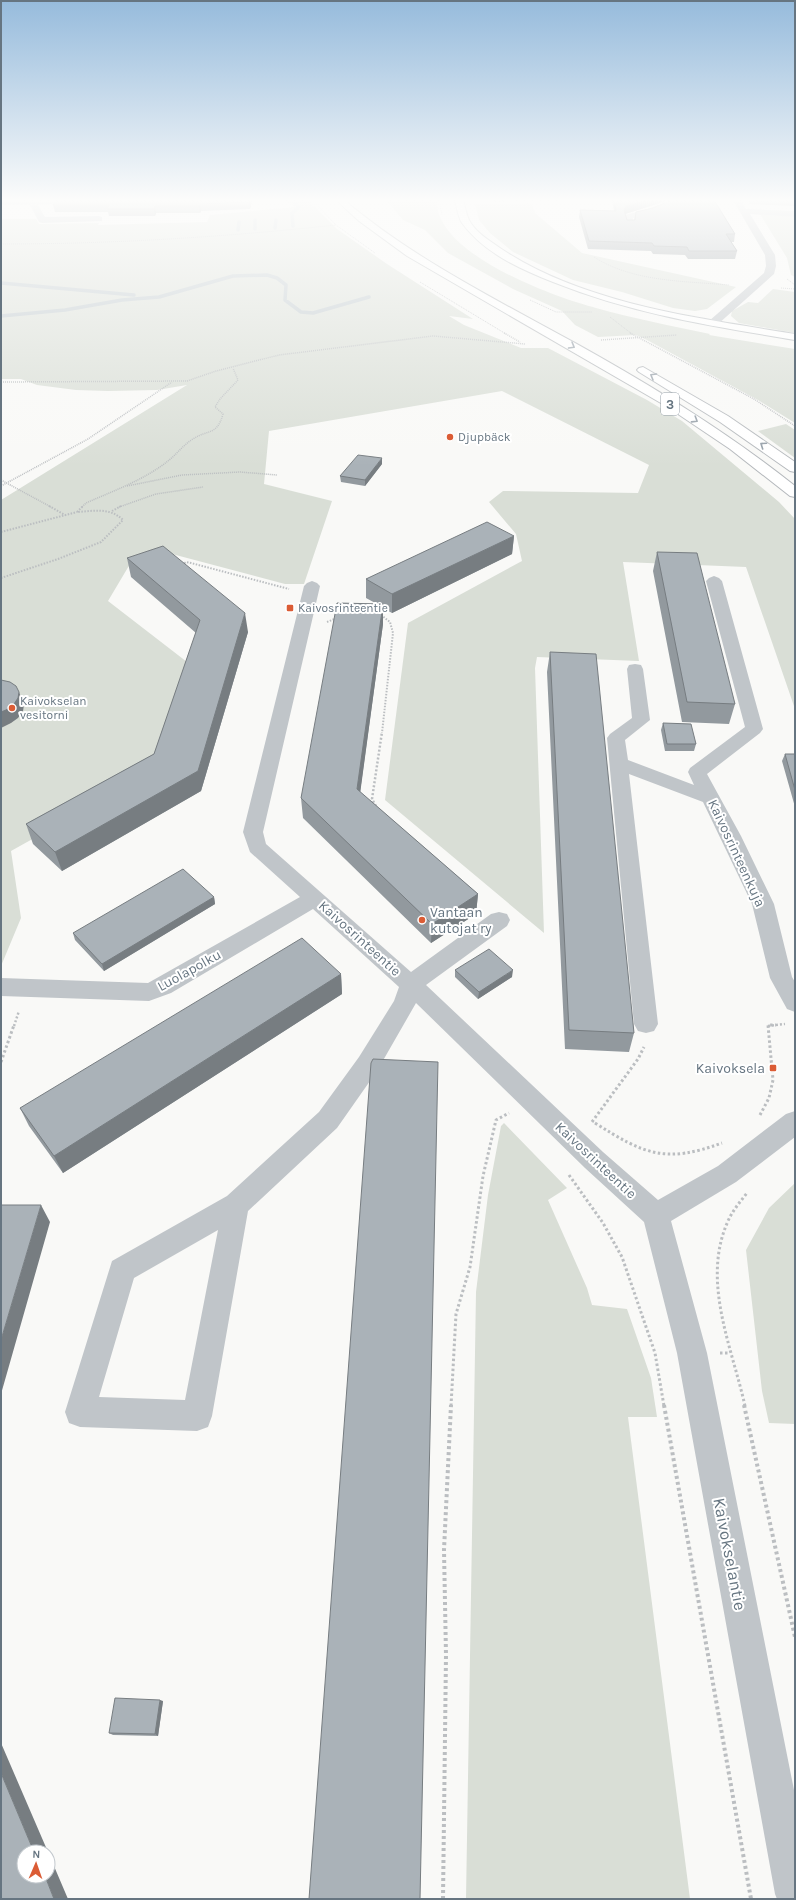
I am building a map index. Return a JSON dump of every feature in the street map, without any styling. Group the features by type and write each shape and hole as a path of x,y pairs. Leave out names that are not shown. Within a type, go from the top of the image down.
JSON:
{"main road":[{"name":"3","path":"466,289 622,375 692,418 762,465 795,493"},
{"path":"492,289 516,302"},
{"path":"579,289 659,313 795,337"},
{"name":"3","path":"630,364 724,419 795,468"}],"street":[{"path":"713,323 752,289"},
{"name":"Kaivosrinteenkuja","path":"714,581 754,729 697,772 731,836 763,904 781,978 795,1003"},
{"name":"Kaivosrinteentie","path":"304,588 253,832 257,847 411,984 572,1138 656,1215"},
{"path":"635,669 641,720 616,738 646,1024"},
{"path":"618,763 711,798"},
{"name":"Luolapolku","path":"1,987 149,992 163,986 315,898"},
{"path":"236,1205 197,1416 80,1412 122,1270 236,1205 328,1120 368,1064 405,1003 411,984 499,920"},
{"path":"656,1215 727,1174 795,1122"},
{"name":"Kaivokselantie","path":"656,1215 692,1352 795,1894"}],"path":[{"path":"530,300 556,312 598,312"},
{"path":"609,316 636,337 754,399 795,426"},
{"path":"1,382 188,381 216,371 233,368 279,355 433,336 455,336 494,342 526,344"},
{"path":"601,340 636,337"},
{"path":"77,512 86,503 124,486 167,462 193,439 215,431 221,422 223,414 215,406 218,399 233,388 238,380 233,368"},
{"path":"1,486 88,439 173,382"},
{"path":"124,486 182,475 240,472 277,475"},
{"path":"1,480 65,515"},
{"path":"1,532 77,512 111,511 125,504 149,497 182,489 203,487"},
{"path":"1,578 58,559 101,542 123,520 119,515 111,511"},
{"path":"181,566 186,562 304,588"},
{"path":"376,612 390,622 393,633 388,688 372,799 375,806 381,811"},
{"path":"1,1062 27,988"},
{"path":"572,1138 593,1121 638,1059 646,1041 646,1024"},
{"path":"504,1107 515,1118"},
{"path":"443,1899 446,1656 444,1550 456,1314 470,1267 483,1176 496,1120 510,1113"},
{"path":"564,1169 603,1223 622,1257 655,1353 751,1899"},
{"path":"752,1189 746,1194 726,1224 717,1270 722,1312 730,1353 741,1390 795,1636"}],"shaded area":[{"path":"1,289 426,289 473,319 449,316 464,325 521,348 548,348 647,400 682,421 779,502 795,519 795,709 746,567 623,562 639,661 537,657 535,668 544,933 385,800 408,623 522,561 516,534 489,502 503,491 638,493 649,465 502,391 269,431 264,484 332,501 304,584 285,584 172,554 130,564 108,601 187,662 149,774 11,851 21,918 1,966 1,500 187,385 157,390 76,390 37,385 21,379 1,379"},
{"path":"513,289 540,289 610,312 652,322 710,334 709,335 795,349 795,423 758,400 647,340 636,335 598,337 575,325 562,311"},
{"path":"608,289 734,289 707,309 695,311 673,308"},
{"path":"773,289 795,292 795,333 739,323 731,316 732,311 748,302 758,303"},
{"path":"786,424 795,430 795,458 758,431"},
{"path":"504,1123 567,1188 548,1200 587,1288 592,1305 627,1309 651,1378 657,1417 628,1417 690,1899 466,1899 476,1292 488,1195 501,1126"},
{"path":"795,1183 795,1424 769,1423 762,1391 746,1250 769,1208"}],"building":[{"path":"358,455 382,458 365,480 340,476"},
{"path":"487,522 514,536 392,594 366,579"},
{"path":"163,546 245,613 198,771 55,852 26,824 154,754 200,620 127,558"},
{"path":"657,552 697,553 735,704 687,702"},
{"path":"337,603 383,604 357,789 478,894 432,924 301,798"},
{"path":"550,652 596,654 634,1033 569,1030"},
{"path":"1,680 10,682 16,686 19,692 18,698 14,704 1,712"},
{"path":"663,723 691,724 696,744 667,744"},
{"path":"785,754 795,754 795,790"},
{"path":"183,869 214,897 102,964 73,933"},
{"path":"302,938 341,974 54,1156 20,1108"},
{"path":"489,949 513,970 479,992 455,970"},
{"path":"373,1059 438,1062 420,1899 309,1899 371,1063"},
{"path":"1,1205 41,1205 1,1340"},
{"path":"115,1698 160,1700 155,1734 109,1733"},
{"path":"1,1773 31,1844 16,1844 16,1884 48,1884 54,1899 1,1899"}],"waterway":[{"path":"64,289 134,295"},
{"path":"1,316 65,310 122,300 159,297 188,289"},
{"path":"286,289 285,300 301,312 313,313 369,297"}],"place":[{"name":"Djupbäck","path":"450,437"},
{"name":"Kaivosrinteentie","path":"290,608"},
{"name":"Kaivokselan vesitorni","path":"12,708"},
{"name":"Vantaan kutojat ry","path":"422,920"},
{"name":"Kaivoksela","path":"773,1068"}]}
